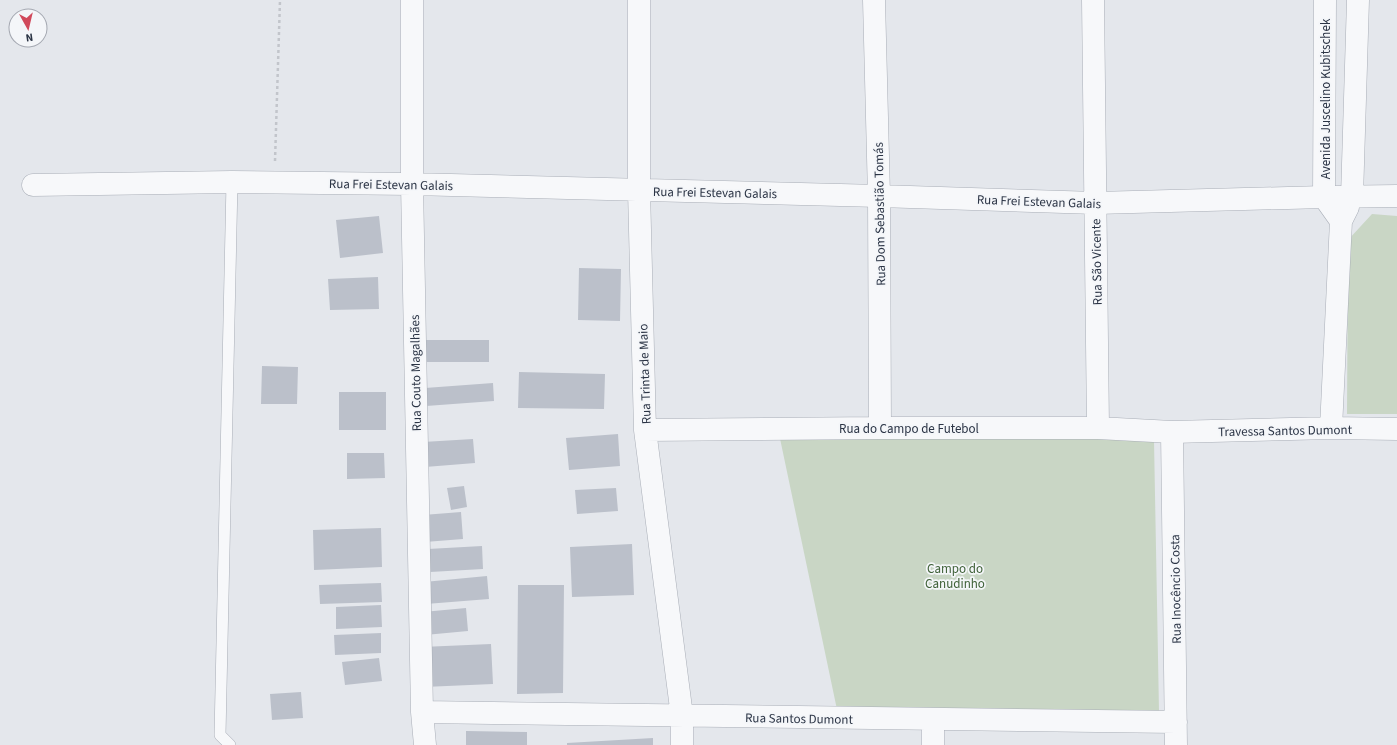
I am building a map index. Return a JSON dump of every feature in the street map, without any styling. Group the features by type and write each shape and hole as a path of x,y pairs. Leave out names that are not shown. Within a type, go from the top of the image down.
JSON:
{"street":[{"name":"Rua Couto Magalhães","path":"412,0 412,184 422,712 425,745"},
{"name":"Rua Trinta de Maio","path":"639,0 639,190 645,430 682,716 682,745"},
{"name":"Rua Dom Sebastião Tomás","path":"874,0 879,196 880,428"},
{"name":"Rua São Vicente","path":"1093,0 1098,428"},
{"name":"Avenida Juscelino Kubitschek","path":"1324,197 1325,0"},
{"path":"1331,428 1341,221 1352,197 1358,0"},
{"name":"Rua Frei Estevan Galais","path":"33,185 232,182 412,184 1096,203 1397,196"},
{"path":"1324,197 1341,221"},
{"name":"Rua do Campo de Futebol","path":"645,430 1098,428 1172,432"},
{"name":"Travessa Santos Dumont","path":"1172,432 1331,428 1397,429"},
{"name":"Rua Inocêncio Costa","path":"1172,432 1176,745"},
{"name":"Rua Santos Dumont","path":"422,712 934,720 1176,722"},
{"path":"933,745 934,720"}],"lane":[{"path":"230,745 220,735 232,182"},
{"path":"419,745 425,745"}],"path":[{"path":"274,182 280,0"}],"green space":[{"path":"1372,214 1397,216 1397,414 1347,414 1348,240"},
{"name":"Campo do Canudinho","path":"778,429 1154,440 1159,711 839,719"}],"building":[{"path":"379,216 383,253 340,258 336,220"},
{"path":"579,268 621,269 620,321 578,320"},
{"path":"378,277 379,309 330,310 328,279"},
{"path":"425,340 489,340 489,362 425,362"},
{"path":"262,366 298,367 297,404 261,404"},
{"path":"519,372 605,374 604,409 518,408"},
{"path":"493,383 494,401 426,406 425,388"},
{"path":"339,392 386,392 386,430 339,430"},
{"path":"618,434 620,466 569,470 566,438"},
{"path":"473,439 475,463 425,467 423,442"},
{"path":"347,453 384,453 385,478 347,479"},
{"path":"464,486 467,507 451,510 447,488"},
{"path":"616,488 618,511 577,514 575,490"},
{"path":"461,512 463,539 425,542 423,515"},
{"path":"381,528 382,567 314,570 313,530"},
{"path":"632,544 634,595 572,597 570,547"},
{"path":"482,546 483,569 430,572 428,549"},
{"path":"487,576 489,599 426,604 424,582"},
{"path":"381,583 382,602 320,604 319,585"},
{"path":"518,585 564,585 563,693 517,694"},
{"path":"381,605 382,627 336,629 336,607"},
{"path":"466,608 468,631 425,635 423,612"},
{"path":"381,633 381,653 335,655 334,635"},
{"path":"491,644 493,684 424,687 422,647"},
{"path":"379,658 382,681 345,685 342,662"},
{"path":"301,692 303,718 272,720 270,694"},
{"path":"466,731 527,732 527,745 466,745"},
{"path":"653,738 653,745 567,745 567,743"}]}
